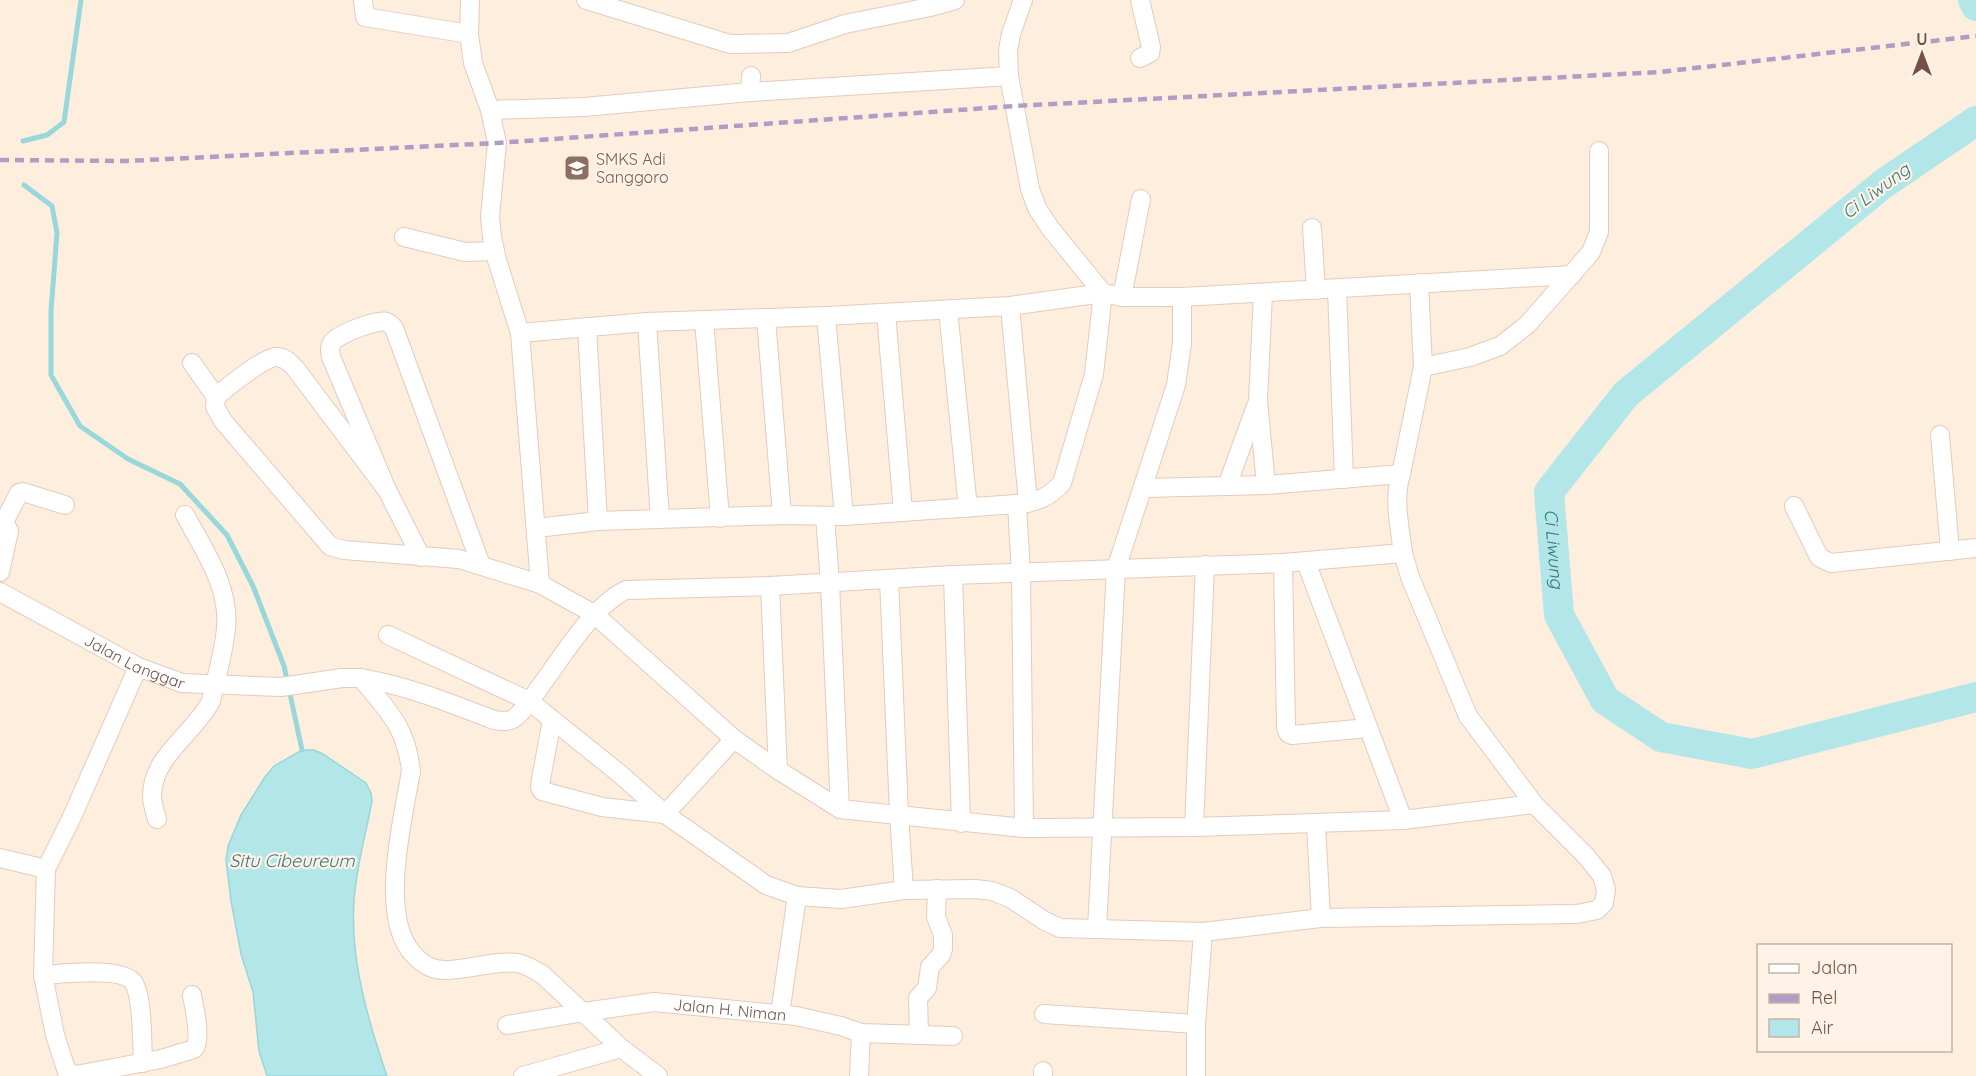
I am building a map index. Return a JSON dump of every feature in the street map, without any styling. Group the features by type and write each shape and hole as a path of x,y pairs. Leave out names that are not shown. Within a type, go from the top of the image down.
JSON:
{"street":[{"path":"363,0 365,17 469,34"},
{"path":"470,0 469,34 473,63 489,110 497,143 489,217 495,251 520,333 540,584"},
{"path":"586,0 730,44 751,45 788,43 845,24 955,0"},
{"path":"536,528 598,521 782,515 844,516 1023,504 1050,495 1062,483 1094,374 1103,293 1050,228 1037,208 1024,165 1009,76 1008,51 1011,34 1023,0"},
{"path":"1140,0 1151,47 1150,53 1140,58"},
{"path":"489,110 584,107 750,84 1009,76"},
{"path":"1423,367 1470,357 1500,346 1527,326 1591,252 1599,232 1599,151"},
{"path":"1122,297 1142,199"},
{"path":"1312,228 1317,290"},
{"path":"404,237 465,252 495,251"},
{"path":"520,333 647,322 886,314 1010,306 1103,293 1122,297 1182,297 1572,275"},
{"path":"388,635 529,701 620,774 665,814 766,885 797,896 841,899 904,890 957,888 992,891 1010,898 1060,928 1203,932 1321,918 1577,914 1597,910 1604,903 1606,890 1602,876 1586,856 1534,804 1468,716 1410,577 1403,553 1398,512 1399,483 1423,367 1419,283"},
{"path":"1337,289 1344,479"},
{"path":"1263,292 1258,401 1266,485"},
{"path":"1097,929 1116,569 1176,385 1182,343 1182,297"},
{"path":"1010,306 1023,504 1021,573 1024,828"},
{"path":"948,310 968,508"},
{"path":"886,314 903,511"},
{"path":"826,316 844,516"},
{"path":"766,318 782,515"},
{"path":"704,320 720,518"},
{"path":"421,557 387,490 331,357 330,348 333,341 341,335 385,321 394,328 481,565"},
{"path":"647,322 660,519"},
{"path":"586,327 598,521"},
{"path":"216,397 228,386 266,362 276,357 286,359 387,490"},
{"path":"192,363 216,397 215,407 223,421 330,546 344,550 459,559 540,584 594,614 734,739 840,809 1024,828 1194,827 1403,820 1534,804"},
{"path":"1227,486 1258,401"},
{"path":"1940,435 1950,551"},
{"path":"1144,488 1266,485 1401,474"},
{"path":"0,572 9,531 2,520 19,493 23,492 65,505"},
{"path":"1794,506 1819,557 1831,563 1976,548"},
{"path":"157,819 152,798 157,773 169,753 211,701 226,628 225,603 219,579 185,515"},
{"path":"825,516 840,809"},
{"path":"529,701 594,614 613,597 627,590 770,586 953,575 1306,562 1403,553"},
{"path":"1306,562 1403,820"},
{"path":"1282,563 1288,733 1292,735 1368,728"},
{"path":"1194,827 1205,565"},
{"path":"953,575 961,823"},
{"path":"889,579 904,890"},
{"path":"770,586 778,770"},
{"name":"Jalan Langgar","path":"0,592 138,667 182,683 281,687 342,678 361,678 420,691 494,720 505,722 514,719 529,701"},
{"path":"138,667 71,819 46,869 43,975 55,1035 67,1072 76,1075 155,1066 194,1049 197,1045 192,995"},
{"path":"361,678 399,726 409,753 411,771 395,881 396,918 406,946 420,962 435,970 468,969 517,963 543,975 621,1048 658,1076"},
{"path":"552,720 540,786 542,791 602,807 665,814"},
{"path":"665,814 734,739"},
{"path":"1316,824 1321,918"},
{"path":"0,858 46,869"},
{"path":"919,1035 918,998 927,988 930,967 941,955 943,949 943,935 936,917 937,889"},
{"path":"780,1014 797,896"},
{"path":"1196,1076 1196,1024 1203,932"},
{"path":"43,975 112,972 133,982 155,1066"},
{"name":"Jalan H. Niman","path":"507,1025 654,1002 780,1014 822,1021 861,1033 953,1036"},
{"path":"1044,1014 1196,1024"},
{"path":"859,1076 861,1033"},
{"path":"523,1076 621,1048"}],"water":[{"name":"Situ Cibeureum","path":"302,750 314,750 323,754 366,783 371,793 372,801 355,888 353,923 362,990 387,1076 267,1076 259,1051 253,992 241,954 231,901 226,860 228,846 241,815 265,777 274,766"}],"waterway":[{"path":"23,141 47,135 64,122 81,0"},
{"name":"Ci Liwung","path":"1973,0 1976,6"},
{"name":"Ci Liwung","path":"1976,121 1883,184 1626,394 1549,492 1559,615 1605,700 1661,737 1752,754 1976,697"},
{"path":"24,185 52,206 57,233 51,311 51,375 80,426 128,459 180,484 227,535 253,586 284,666 302,750"}],"railway":[{"path":"0,160 126,161 497,143 1015,106 1660,72 1976,36"}],"place":[{"name":"SMKS Adi Sanggoro","path":"577,168"}]}
